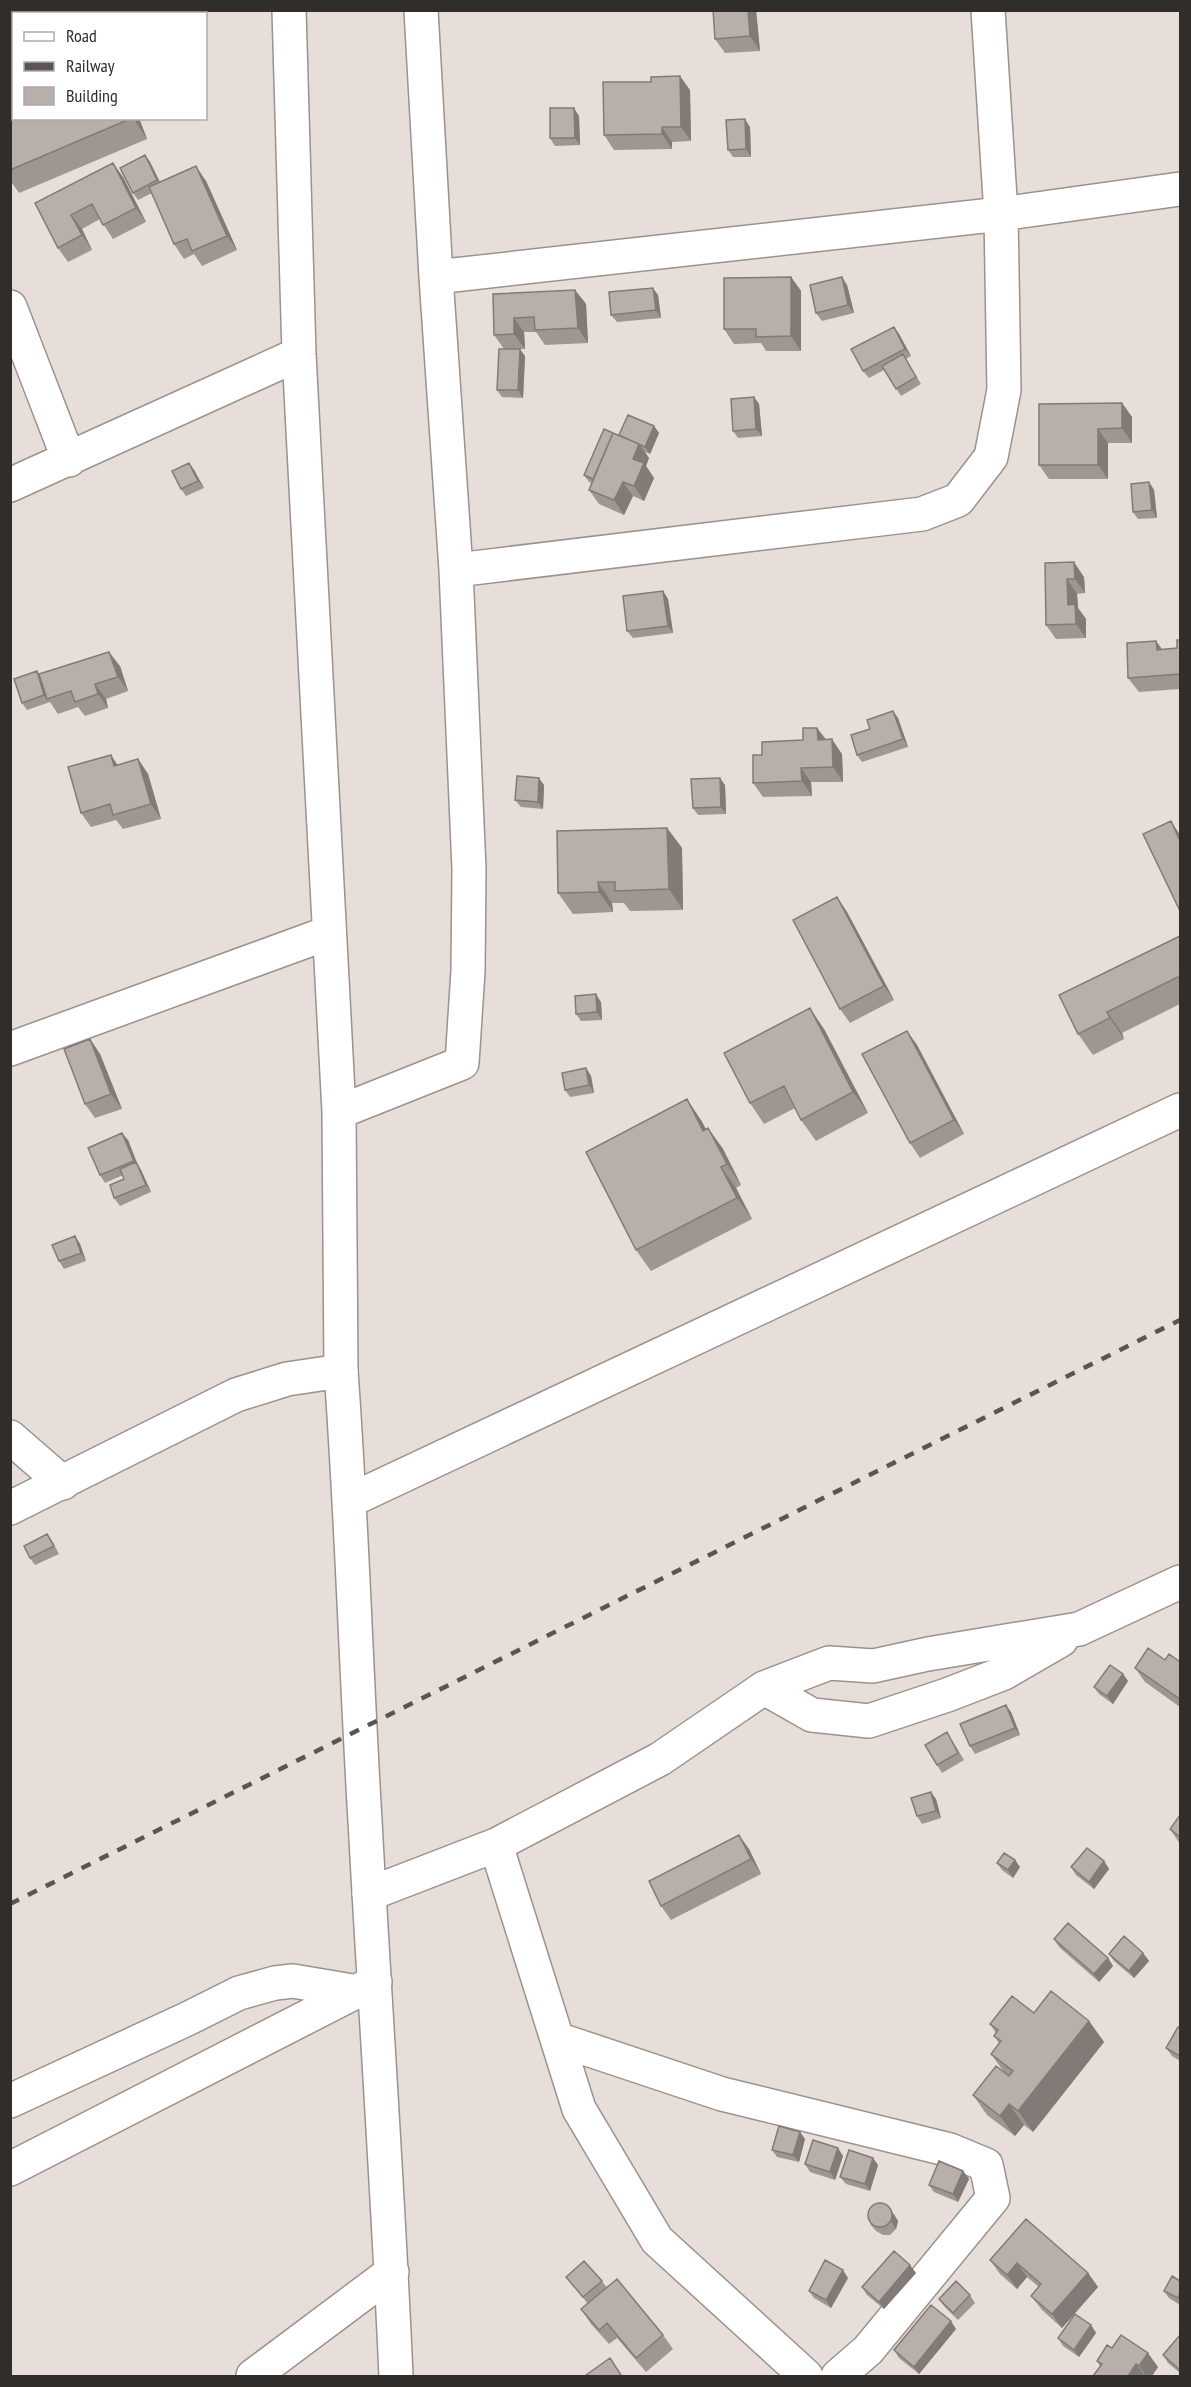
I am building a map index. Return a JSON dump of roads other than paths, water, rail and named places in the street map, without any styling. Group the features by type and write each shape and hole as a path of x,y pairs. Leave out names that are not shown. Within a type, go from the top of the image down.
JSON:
{"street":[{"path":"289,10 299,354 339,1112 341,1371 351,1500 369,1894 366,1987 392,2272 396,2376"},
{"path":"339,1112 462,1063 468,971 469,869 456,570 421,10"},
{"path":"456,570 922,514 958,500 991,457 1004,390 1001,214 988,10"},
{"path":"436,277 1001,214 1180,189"},
{"path":"10,307 69,460"},
{"path":"10,485 299,354"},
{"path":"10,1048 328,933"},
{"path":"351,1500 1180,1110"},
{"path":"10,1508 236,1395 287,1379 341,1371"},
{"path":"10,1437 63,1483"},
{"path":"764,1688 812,1715 868,1721 1004,1673 1079,1629 1180,1582"},
{"path":"369,1894 496,1845 660,1760 764,1688 829,1663 873,1666 928,1654 1079,1629"},
{"path":"496,1845 579,2109 657,2240 806,2376"},
{"path":"10,2101 239,1993 275,1983 293,1981 366,1987"},
{"path":"10,2169 366,1987"},
{"path":"557,2039 722,2094 950,2150 986,2165 993,2198 868,2350 838,2376"},
{"path":"253,2376 392,2272"}],"railway":[{"path":"10,1904 1180,1320"}]}
